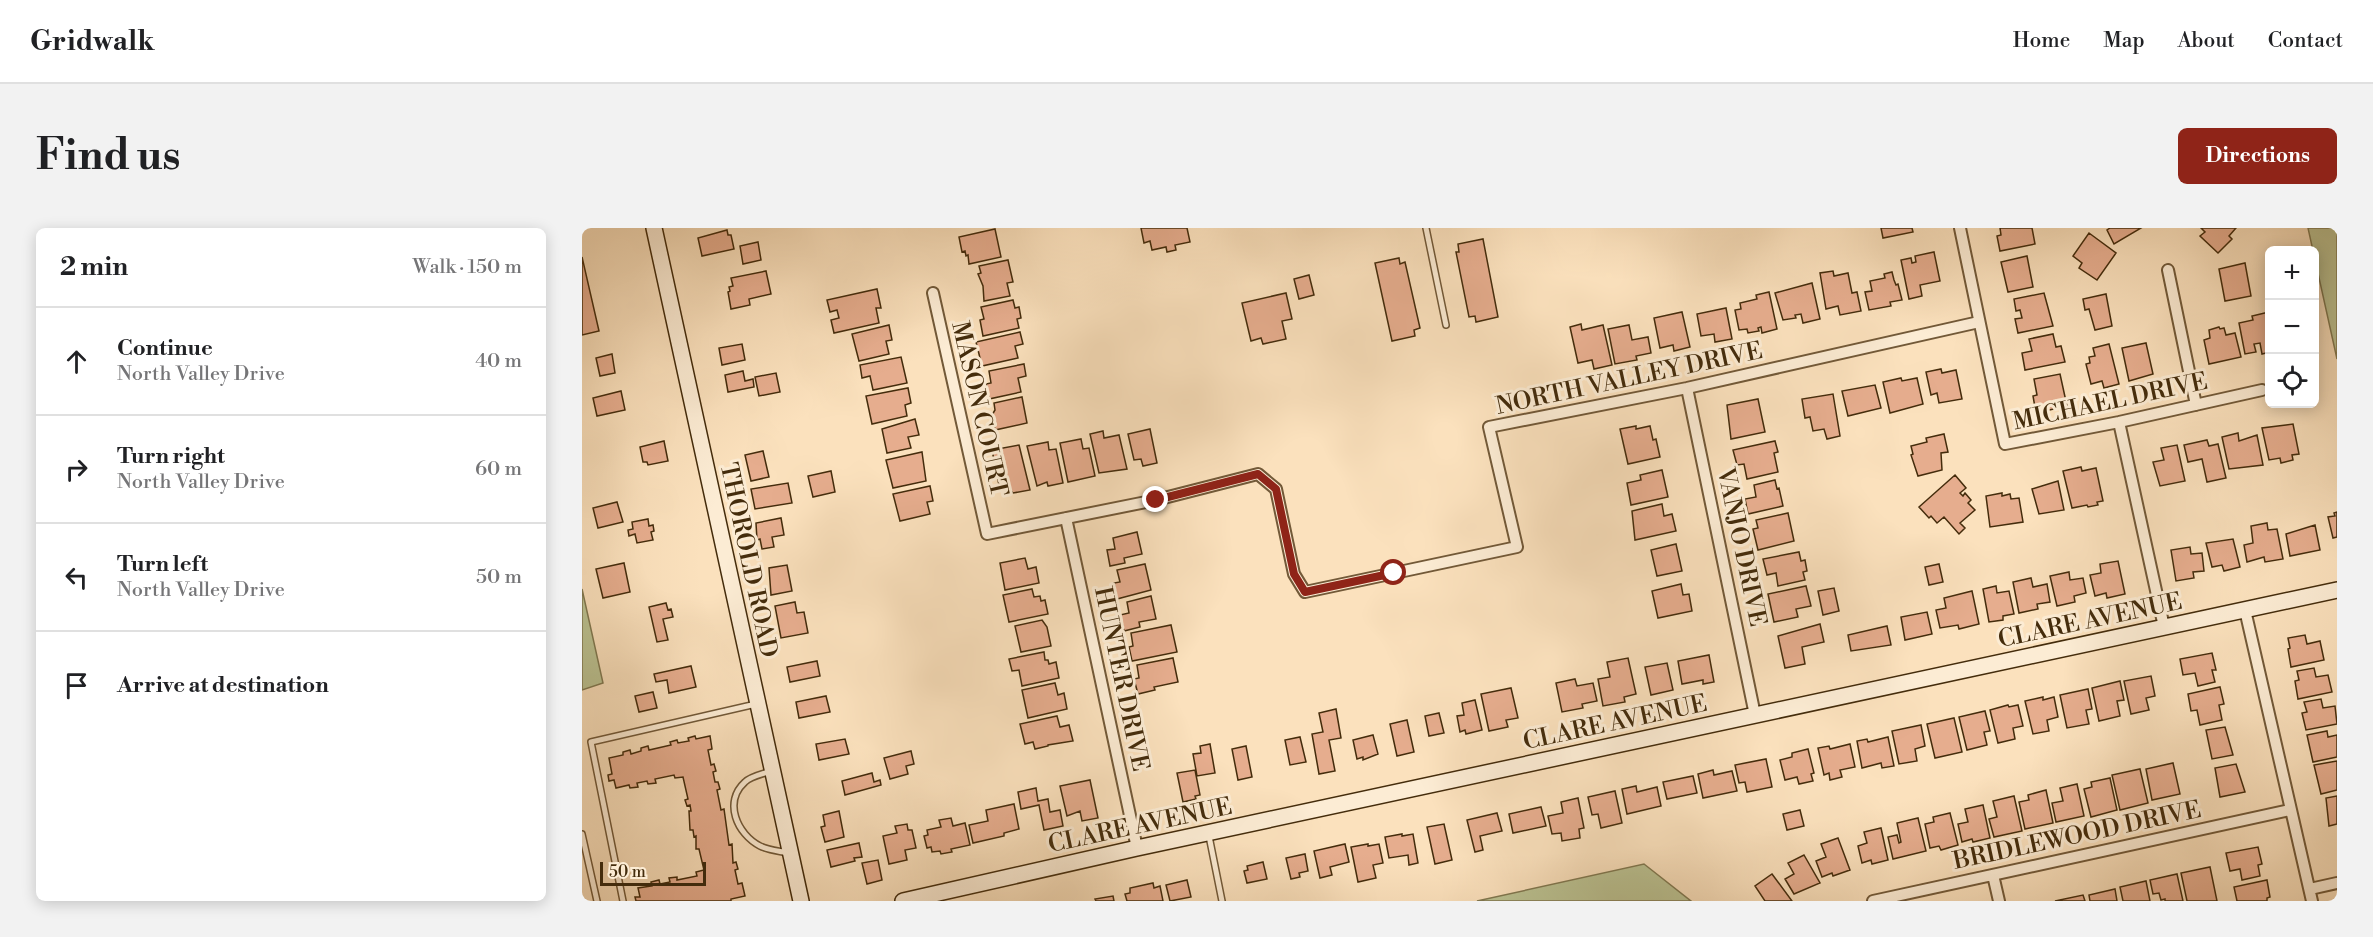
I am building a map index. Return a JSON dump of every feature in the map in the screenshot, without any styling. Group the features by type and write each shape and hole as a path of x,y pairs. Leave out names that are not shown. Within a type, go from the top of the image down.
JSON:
{"street":[{"name":"THOROLD ROAD","path":"654,228 801,901"},
{"name":"MICHAEL DRIVE","path":"1960,228 2005,444 2119,422 2262,390"},
{"path":"2168,270 2196,405"},
{"name":"MASON COURT","path":"933,293 987,534"},
{"name":"NORTH VALLEY DRIVE","path":"987,534 1156,500 1258,474 1276,489 1294,574 1305,592 1517,547 1489,427 1687,388 1979,322"},
{"name":"VANJO DRIVE","path":"1687,388 1755,715"},
{"path":"2119,422 2164,627"},
{"name":"HUNTER DRIVE","path":"1066,518 1137,848"},
{"name":"CLARE AVENUE","path":"903,901 1137,848 2337,590"},
{"path":"2245,610 2312,901"},
{"name":"BRIDLEWOOD DRIVE","path":"1873,901 2290,810"},
{"path":"1993,875 1998,901"},
{"path":"2310,889 2337,883"}],"lane":[{"path":"1425,228 1446,326"},
{"path":"623,901 591,742 757,703"},
{"path":"772,770 746,780 735,797 735,816 745,834 761,846 790,854"},
{"path":"582,834 597,901"},
{"path":"1209,834 1222,901"}],"green space":[{"path":"2308,228 2337,228 2337,359 2319,278 2319,246 2312,246"},
{"path":"582,589 603,683 582,690"},
{"path":"1644,864 1691,901 1477,901"}],"building":[{"path":"1141,228 1187,228 1190,242 1175,245 1176,250 1167,252 1166,247 1152,250 1150,241 1144,243"},
{"path":"1881,228 1912,228 1913,232 1883,238"},
{"path":"2000,228 2032,228 2035,244 2000,251 1997,236 2001,235"},
{"path":"2110,228 2141,228 2114,244 2107,230"},
{"path":"2201,228 2236,228 2229,236 2232,239 2218,253 2200,236 2205,232"},
{"path":"995,229 1001,257 969,264 968,255 966,256 965,251 962,252 959,237"},
{"path":"727,230 728,235 731,235 734,249 702,256 698,238"},
{"path":"2089,233 2116,253 2097,280 2079,268 2082,263 2073,256"},
{"path":"1483,239 1498,317 1476,322 1475,316 1469,317 1456,252 1459,252 1458,244"},
{"path":"758,242 761,260 743,264 740,246"},
{"path":"1934,252 1940,281 1920,285 1922,296 1909,299 1901,260 1911,258 1912,263 1916,262 1915,256"},
{"path":"2027,256 2033,287 2008,292 2001,262"},
{"path":"582,257 599,331 582,335"},
{"path":"1399,258 1400,264 1405,262 1420,328 1414,330 1415,336 1392,341 1375,263"},
{"path":"1008,260 1013,282 1007,283 1010,296 984,301 983,286 978,274 981,273 979,266"},
{"path":"2245,263 2251,296 2225,301 2219,269"},
{"path":"766,271 771,294 749,299 750,305 731,309 728,292 729,287 733,286 731,278"},
{"path":"1833,271 1834,276 1848,273 1852,293 1857,292 1861,311 1840,315 1838,306 1826,309 1820,273"},
{"path":"1892,272 1902,300 1890,302 1891,306 1869,310 1865,292 1872,291 1870,281 1885,278 1884,274"},
{"path":"1309,275 1314,295 1299,299 1294,279"},
{"path":"1812,283 1820,319 1803,323 1801,314 1795,315 1796,318 1783,320 1775,293"},
{"path":"877,289 881,308 876,308 879,323 834,333 831,320 839,318 837,310 830,312 827,300"},
{"path":"1769,292 1777,329 1762,333 1761,327 1758,328 1759,331 1748,333 1747,329 1739,330 1735,310 1741,309 1740,303 1757,299 1756,295"},
{"path":"1286,293 1292,319 1282,321 1286,339 1263,344 1261,338 1251,341 1242,303"},
{"path":"2044,293 2053,326 2018,333 2015,319 2022,318 2020,310 2016,311 2014,299"},
{"path":"2106,294 2112,326 2095,330 2089,309 2085,310 2083,299"},
{"path":"1013,300 1015,308 1019,307 1021,318 1017,319 1019,328 983,336 980,320 984,319 981,307"},
{"path":"1726,308 1732,339 1715,342 1714,334 1701,336 1697,314"},
{"path":"1682,312 1690,347 1674,351 1673,345 1660,348 1654,318"},
{"path":"2265,313 2265,353 2262,354 2260,343 2254,344 2256,352 2245,354 2239,323 2253,320 2252,316"},
{"path":"1581,324 1582,330 1603,325 1612,365 1594,369 1592,360 1578,363 1570,327"},
{"path":"889,325 892,340 886,341 889,354 859,361 852,334"},
{"path":"1629,325 1632,340 1648,337 1651,353 1636,356 1637,360 1615,364 1608,329"},
{"path":"2224,328 2226,335 2235,333 2241,357 2209,364 2204,340 2210,338 2209,330"},
{"path":"1020,332 1023,344 1015,346 1018,358 982,366 976,342"},
{"path":"2053,334 2056,347 2061,346 2065,362 2025,370 2022,353 2032,351 2029,339"},
{"path":"2146,343 2153,374 2129,381 2122,348"},
{"path":"742,344 745,360 722,365 719,348"},
{"path":"2109,344 2119,384 2104,388 2102,381 2091,384 2086,364 2090,363 2089,357 2095,356 2093,348"},
{"path":"612,354 615,373 600,376 596,358"},
{"path":"901,357 907,383 873,390 870,376 862,378 860,365"},
{"path":"1024,364 1026,376 1018,378 1021,392 989,399 986,384 991,383 989,371"},
{"path":"1941,369 1942,373 1956,370 1962,399 1939,403 1937,393 1931,395 1926,372"},
{"path":"743,371 745,381 753,379 754,387 728,392 725,375"},
{"path":"776,373 780,392 759,396 755,377"},
{"path":"2060,374 2067,406 2036,413 2033,396 2037,395 2034,379"},
{"path":"1901,378 1902,381 1917,378 1923,404 1890,413 1883,382"},
{"path":"1875,385 1881,408 1848,416 1842,391"},
{"path":"908,388 911,403 905,405 907,416 872,424 866,396"},
{"path":"621,391 625,410 597,416 593,398"},
{"path":"1833,394 1840,436 1827,439 1824,429 1813,431 1810,417 1805,418 1802,399"},
{"path":"1022,397 1027,423 995,430 992,415 995,410 994,403"},
{"path":"1758,399 1765,432 1731,439 1727,405"},
{"path":"915,419 919,435 908,437 911,448 887,453 882,429"},
{"path":"2293,424 2299,454 2292,455 2293,460 2281,463 2280,458 2269,460 2262,428"},
{"path":"1636,426 1636,429 1650,426 1660,457 1628,464 1620,429"},
{"path":"1150,429 1157,463 1143,466 1141,459 1134,460 1128,434"},
{"path":"1103,431 1104,438 1119,435 1127,469 1099,473 1090,434"},
{"path":"2238,433 2239,441 2257,435 2263,465 2229,469 2222,437"},
{"path":"1944,434 1948,452 1941,453 1942,470 1918,476 1911,455 1913,454 1911,446 1927,442 1926,438"},
{"path":"1081,439 1083,449 1089,448 1095,476 1068,482 1060,443"},
{"path":"2207,440 2209,446 2218,444 2226,478 2207,482 2202,459 2188,462 2184,445"},
{"path":"664,441 668,461 648,465 647,462 643,462 640,447"},
{"path":"1775,441 1778,452 1774,453 1778,472 1747,479 1744,464 1737,465 1733,450"},
{"path":"1048,442 1049,450 1056,449 1063,483 1048,486 1047,482 1037,486 1027,446"},
{"path":"1019,445 1030,490 1013,493 1009,488 1000,490 992,450"},
{"path":"2177,445 2185,481 2160,486 2153,462 2164,460 2161,448"},
{"path":"763,451 769,477 751,481 745,455"},
{"path":"922,452 926,481 893,488 886,460"},
{"path":"2081,467 2082,471 2096,468 2103,501 2097,502 2098,505 2072,508 2063,471"},
{"path":"1662,470 1668,497 1631,505 1627,483 1641,480 1640,475"},
{"path":"831,471 835,492 813,497 808,476"},
{"path":"1955,475 1966,488 1960,493 1963,496 1965,493 1971,500 1968,503 1975,510 1960,523 1965,528 1959,534 1944,517 1937,523 1919,507"},
{"path":"1775,480 1783,506 1748,514 1745,499 1756,497 1754,485"},
{"path":"2058,481 2064,510 2039,514 2032,489"},
{"path":"788,483 792,503 755,509 751,489"},
{"path":"930,486 933,501 927,502 930,514 900,521 893,494"},
{"path":"2002,493 2002,496 2010,494 2011,499 2019,498 2023,522 1990,527 1986,496"},
{"path":"617,502 623,522 598,528 593,508"},
{"path":"1662,504 1664,516 1672,514 1676,531 1635,540 1632,511"},
{"path":"2337,512 2337,537 2333,538 2328,517 2335,516 2334,513"},
{"path":"1788,513 1794,541 1758,550 1753,529 1758,528 1756,520"},
{"path":"781,518 784,535 772,537 774,547 762,549 760,539 757,540 756,523"},
{"path":"648,519 649,526 653,525 654,531 651,532 653,540 637,543 635,534 629,536 628,530 633,529 632,522"},
{"path":"2267,523 2268,530 2277,529 2283,559 2265,562 2264,557 2247,562 2244,545 2253,543 2251,526"},
{"path":"2315,525 2320,550 2290,556 2286,534"},
{"path":"1137,532 1142,554 1124,558 1125,563 1110,566 1107,550 1115,549 1113,538"},
{"path":"2233,539 2240,567 2224,571 2222,565 2212,567 2206,543"},
{"path":"1676,544 1682,571 1657,576 1651,550"},
{"path":"2190,547 2191,554 2202,553 2204,571 2193,572 2194,578 2176,581 2171,550"},
{"path":"1799,552 1801,561 1805,560 1807,571 1803,572 1805,580 1778,586 1776,573 1767,575 1763,559"},
{"path":"1025,558 1028,569 1036,567 1039,583 1005,590 1000,563"},
{"path":"2118,561 2125,594 2107,598 2106,593 2095,596 2090,575 2101,573 2100,564"},
{"path":"624,563 630,592 603,598 596,569"},
{"path":"1145,564 1151,590 1117,599 1114,583 1120,582 1117,570"},
{"path":"1939,564 1943,582 1929,585 1925,567"},
{"path":"787,565 792,591 771,595 769,568"},
{"path":"2069,572 2070,580 2083,578 2086,593 2074,596 2075,602 2057,606 2050,576"},
{"path":"2031,578 2033,587 2047,584 2050,602 2037,604 2038,609 2019,613 2013,582"},
{"path":"1681,584 1683,595 1689,594 1692,611 1658,618 1652,591"},
{"path":"1806,586 1811,606 1796,609 1798,617 1774,622 1768,594"},
{"path":"1996,586 1997,593 2009,591 2014,614 2003,616 2003,620 1989,622 1983,589"},
{"path":"1834,588 1839,611 1823,615 1818,591"},
{"path":"1032,589 1034,597 1040,596 1041,601 1045,600 1048,614 1009,622 1003,595"},
{"path":"1972,591 1979,624 1959,629 1958,625 1940,628 1936,610 1946,608 1944,598"},
{"path":"1151,596 1156,619 1139,622 1140,627 1124,631 1120,615 1129,613 1127,602"},
{"path":"795,602 797,613 804,612 808,633 781,638 775,606"},
{"path":"666,603 673,617 663,619 668,640 657,642 649,607"},
{"path":"1927,612 1932,634 1905,640 1901,617"},
{"path":"1042,620 1047,627 1051,646 1021,652 1015,626"},
{"path":"1820,624 1824,642 1802,647 1805,664 1785,668 1778,636"},
{"path":"1171,625 1177,652 1132,661 1129,647 1133,646 1131,633"},
{"path":"1887,626 1891,645 1851,651 1848,635"},
{"path":"2305,635 2307,644 2320,641 2324,660 2291,667 2288,638"},
{"path":"1044,652 1045,660 1048,660 1049,664 1056,662 1059,678 1022,686 1019,670 1012,671 1009,659"},
{"path":"2212,653 2216,670 2212,670 2215,682 2198,686 2195,673 2183,675 2180,659"},
{"path":"1709,655 1714,682 1703,684 1703,680 1682,684 1678,661"},
{"path":"1173,658 1178,682 1154,687 1155,690 1138,694 1134,679 1139,678 1137,665"},
{"path":"1628,658 1636,694 1624,697 1625,702 1603,706 1598,679 1610,677 1607,662"},
{"path":"817,661 820,676 790,682 787,667"},
{"path":"1667,663 1673,690 1651,695 1645,667"},
{"path":"691,666 696,687 669,693 667,680 656,682 654,674"},
{"path":"2314,668 2316,677 2328,675 2332,692 2298,699 2295,681 2299,680 2297,671"},
{"path":"2151,676 2155,696 2146,698 2149,710 2131,714 2124,681"},
{"path":"1575,679 1577,686 1593,683 1597,701 1582,704 1583,708 1562,712 1556,683"},
{"path":"2120,681 2124,700 2117,701 2120,716 2099,721 2092,688"},
{"path":"1055,683 1058,695 1064,693 1067,709 1028,718 1022,690"},
{"path":"2220,687 2224,704 2219,705 2222,720 2200,725 2197,710 2191,711 2188,694"},
{"path":"1511,688 1518,718 1506,720 1508,727 1489,731 1481,694"},
{"path":"2088,689 2092,709 2086,710 2089,724 2067,728 2060,695"},
{"path":"653,692 657,708 639,712 635,696"},
{"path":"826,696 830,712 799,718 796,702"},
{"path":"2043,697 2043,700 2054,697 2058,717 2047,720 2049,731 2033,734 2025,701"},
{"path":"2321,699 2323,708 2335,706 2337,724 2306,730 2302,713 2307,712 2304,702"},
{"path":"1475,700 1482,730 1466,734 1465,730 1460,732 1457,716 1464,715 1462,703"},
{"path":"2008,705 2009,707 2018,705 2023,726 2013,728 2015,739 1998,743 1990,710"},
{"path":"1336,709 1341,738 1329,740 1335,771 1319,774 1312,734 1323,732 1319,713"},
{"path":"1985,711 1990,731 1984,732 1987,745 1967,750 1959,717"},
{"path":"1439,713 1444,733 1429,736 1425,716"},
{"path":"1057,716 1060,727 1069,725 1073,741 1035,749 1033,742 1025,744 1020,724"},
{"path":"1954,718 1962,752 1935,758 1927,724"},
{"path":"1407,720 1414,752 1397,756 1390,724"},
{"path":"1921,725 1925,746 1915,749 1917,761 1899,764 1892,731"},
{"path":"2225,727 2233,755 2212,759 2206,730"},
{"path":"2327,731 2328,737 2337,735 2337,757 2313,762 2307,735"},
{"path":"1373,735 1378,754 1363,760 1363,757 1357,759 1353,740"},
{"path":"695,736 696,739 710,736 712,749 708,750 711,765 714,764 716,771 713,772 715,782 718,782 720,789 717,790 721,810 724,809 729,845 732,844 733,863 736,862 738,869 735,870 738,884 742,883 745,896 731,899 731,901 636,901 635,897 640,897 638,888 652,886 651,882 659,880 660,884 670,882 669,878 677,877 677,880 697,876 696,872 704,870 699,849 696,849 696,836 694,837 693,830 690,830 689,811 691,811 690,805 687,806 685,800 688,799 683,777 675,778 674,775 655,779 656,783 648,784 647,781 637,783 638,787 630,788 629,785 616,788 614,780 609,781 608,775 612,774 609,758 623,755 623,752 630,750 631,754 641,751 641,748 648,746 649,750 671,745 670,742 677,740 678,743 689,741 688,738"},
{"path":"1300,737 1306,762 1290,765 1285,740"},
{"path":"1888,737 1894,766 1882,768 1881,763 1862,768 1857,741 1867,739 1868,742"},
{"path":"845,739 849,754 819,760 816,744"},
{"path":"1210,744 1215,773 1197,776 1193,754 1201,753 1200,746"},
{"path":"1850,744 1855,767 1840,770 1842,777 1830,780 1829,773 1824,775 1818,748 1829,746 1830,749"},
{"path":"1246,746 1252,777 1238,780 1232,749"},
{"path":"1808,749 1814,773 1811,774 1813,781 1799,784 1797,777 1785,780 1780,760 1792,757 1792,753"},
{"path":"911,751 914,764 906,766 908,774 890,779 884,758"},
{"path":"1766,759 1772,787 1747,792 1745,782 1739,783 1735,765"},
{"path":"2337,761 2337,790 2321,794 2314,765"},
{"path":"2173,763 2180,794 2152,800 2146,769"},
{"path":"2236,764 2245,792 2220,797 2215,768"},
{"path":"2140,769 2148,803 2120,810 2112,775"},
{"path":"1195,770 1200,795 1195,796 1196,799 1183,802 1177,773"},
{"path":"1713,770 1714,775 1732,771 1737,791 1703,798 1698,774"},
{"path":"872,773 874,782 880,780 881,785 845,795 842,781"},
{"path":"1693,776 1697,793 1667,799 1663,782"},
{"path":"2110,778 2117,810 2091,817 2084,789 2092,787 2091,782"},
{"path":"1090,780 1098,818 1082,821 1080,811 1067,816 1060,786"},
{"path":"2077,784 2084,816 2056,822 2052,803 2063,801 2060,788"},
{"path":"1636,786 1637,792 1657,787 1661,806 1627,814 1622,789"},
{"path":"1036,788 1038,801 1048,799 1050,812 1060,810 1063,826 1044,830 1039,805 1021,809 1018,792"},
{"path":"2046,790 2053,823 2025,829 2019,802 2029,800 2028,795"},
{"path":"1615,791 1622,823 1601,828 1598,814 1592,815 1588,797"},
{"path":"2014,796 2022,831 1994,837 1989,819 1997,817 1993,801"},
{"path":"2337,796 2337,824 2329,826 2326,798"},
{"path":"1578,798 1584,828 1579,829 1580,838 1562,841 1561,833 1552,834 1548,816 1563,813 1561,802"},
{"path":"1014,804 1019,829 1004,833 1004,836 973,843 969,825 988,821 986,810"},
{"path":"1983,805 1990,838 1962,842 1958,824 1968,822 1965,809"},
{"path":"1541,807 1546,826 1513,833 1509,814"},
{"path":"1800,810 1804,826 1787,830 1783,814"},
{"path":"839,811 844,837 825,842 821,827 825,826 823,815"},
{"path":"1497,813 1502,831 1480,836 1483,850 1475,852 1467,820"},
{"path":"1950,813 1958,845 1941,850 1939,846 1930,848 1925,824 1934,822 1933,817"},
{"path":"951,818 953,826 965,823 970,845 951,849 952,852 941,854 940,851 932,852 931,847 927,848 924,836 928,835 927,830 941,827 939,820"},
{"path":"1918,818 1926,851 1893,859 1888,837 1897,835 1899,843 1901,842 1897,823"},
{"path":"907,824 908,830 912,830 916,848 905,850 907,860 889,864 883,836 897,833 895,826"},
{"path":"1444,824 1452,860 1435,864 1427,827"},
{"path":"1881,828 1888,860 1872,864 1871,860 1862,863 1858,846 1867,843 1864,832"},
{"path":"1402,834 1402,836 1413,834 1418,863 1409,865 1408,855 1389,858 1385,837"},
{"path":"1838,838 1850,870 1822,877 1816,861 1826,857 1821,844"},
{"path":"859,843 862,857 831,867 827,850"},
{"path":"1345,844 1349,862 1330,867 1332,875 1320,878 1314,851"},
{"path":"1368,844 1368,846 1379,844 1383,863 1373,865 1376,878 1358,882 1351,847"},
{"path":"2258,847 2262,864 2258,865 2260,876 2242,880 2240,869 2230,871 2226,853"},
{"path":"1305,854 1308,871 1299,873 1300,877 1291,879 1286,858"},
{"path":"1804,855 1820,883 1794,894 1785,879 1794,874 1788,863"},
{"path":"878,860 882,880 867,884 862,863"},
{"path":"1263,862 1267,879 1247,883 1244,871 1248,870 1247,866"},
{"path":"2210,867 2217,901 2187,901 2181,873"},
{"path":"1772,874 1792,901 1765,901 1755,886"},
{"path":"2177,874 2183,901 2165,901 2165,899 2161,900 2159,893 2153,894 2150,880"},
{"path":"1187,880 1191,897 1170,901 1166,885"},
{"path":"2267,880 2270,897 2267,901 2237,901 2234,887"},
{"path":"2146,881 2150,901 2123,901 2120,887"},
{"path":"1153,883 1154,888 1160,886 1163,901 1127,901 1125,894 1130,893 1130,888"},
{"path":"2115,889 2117,901 2090,901 2089,895"},
{"path":"2083,895 2085,901 2055,901"},
{"path":"1113,896 1114,901 1096,901 1095,899"}],"route":[{"path":"1156,500 1258,474 1276,489 1294,574 1305,592 1394,573"}]}
